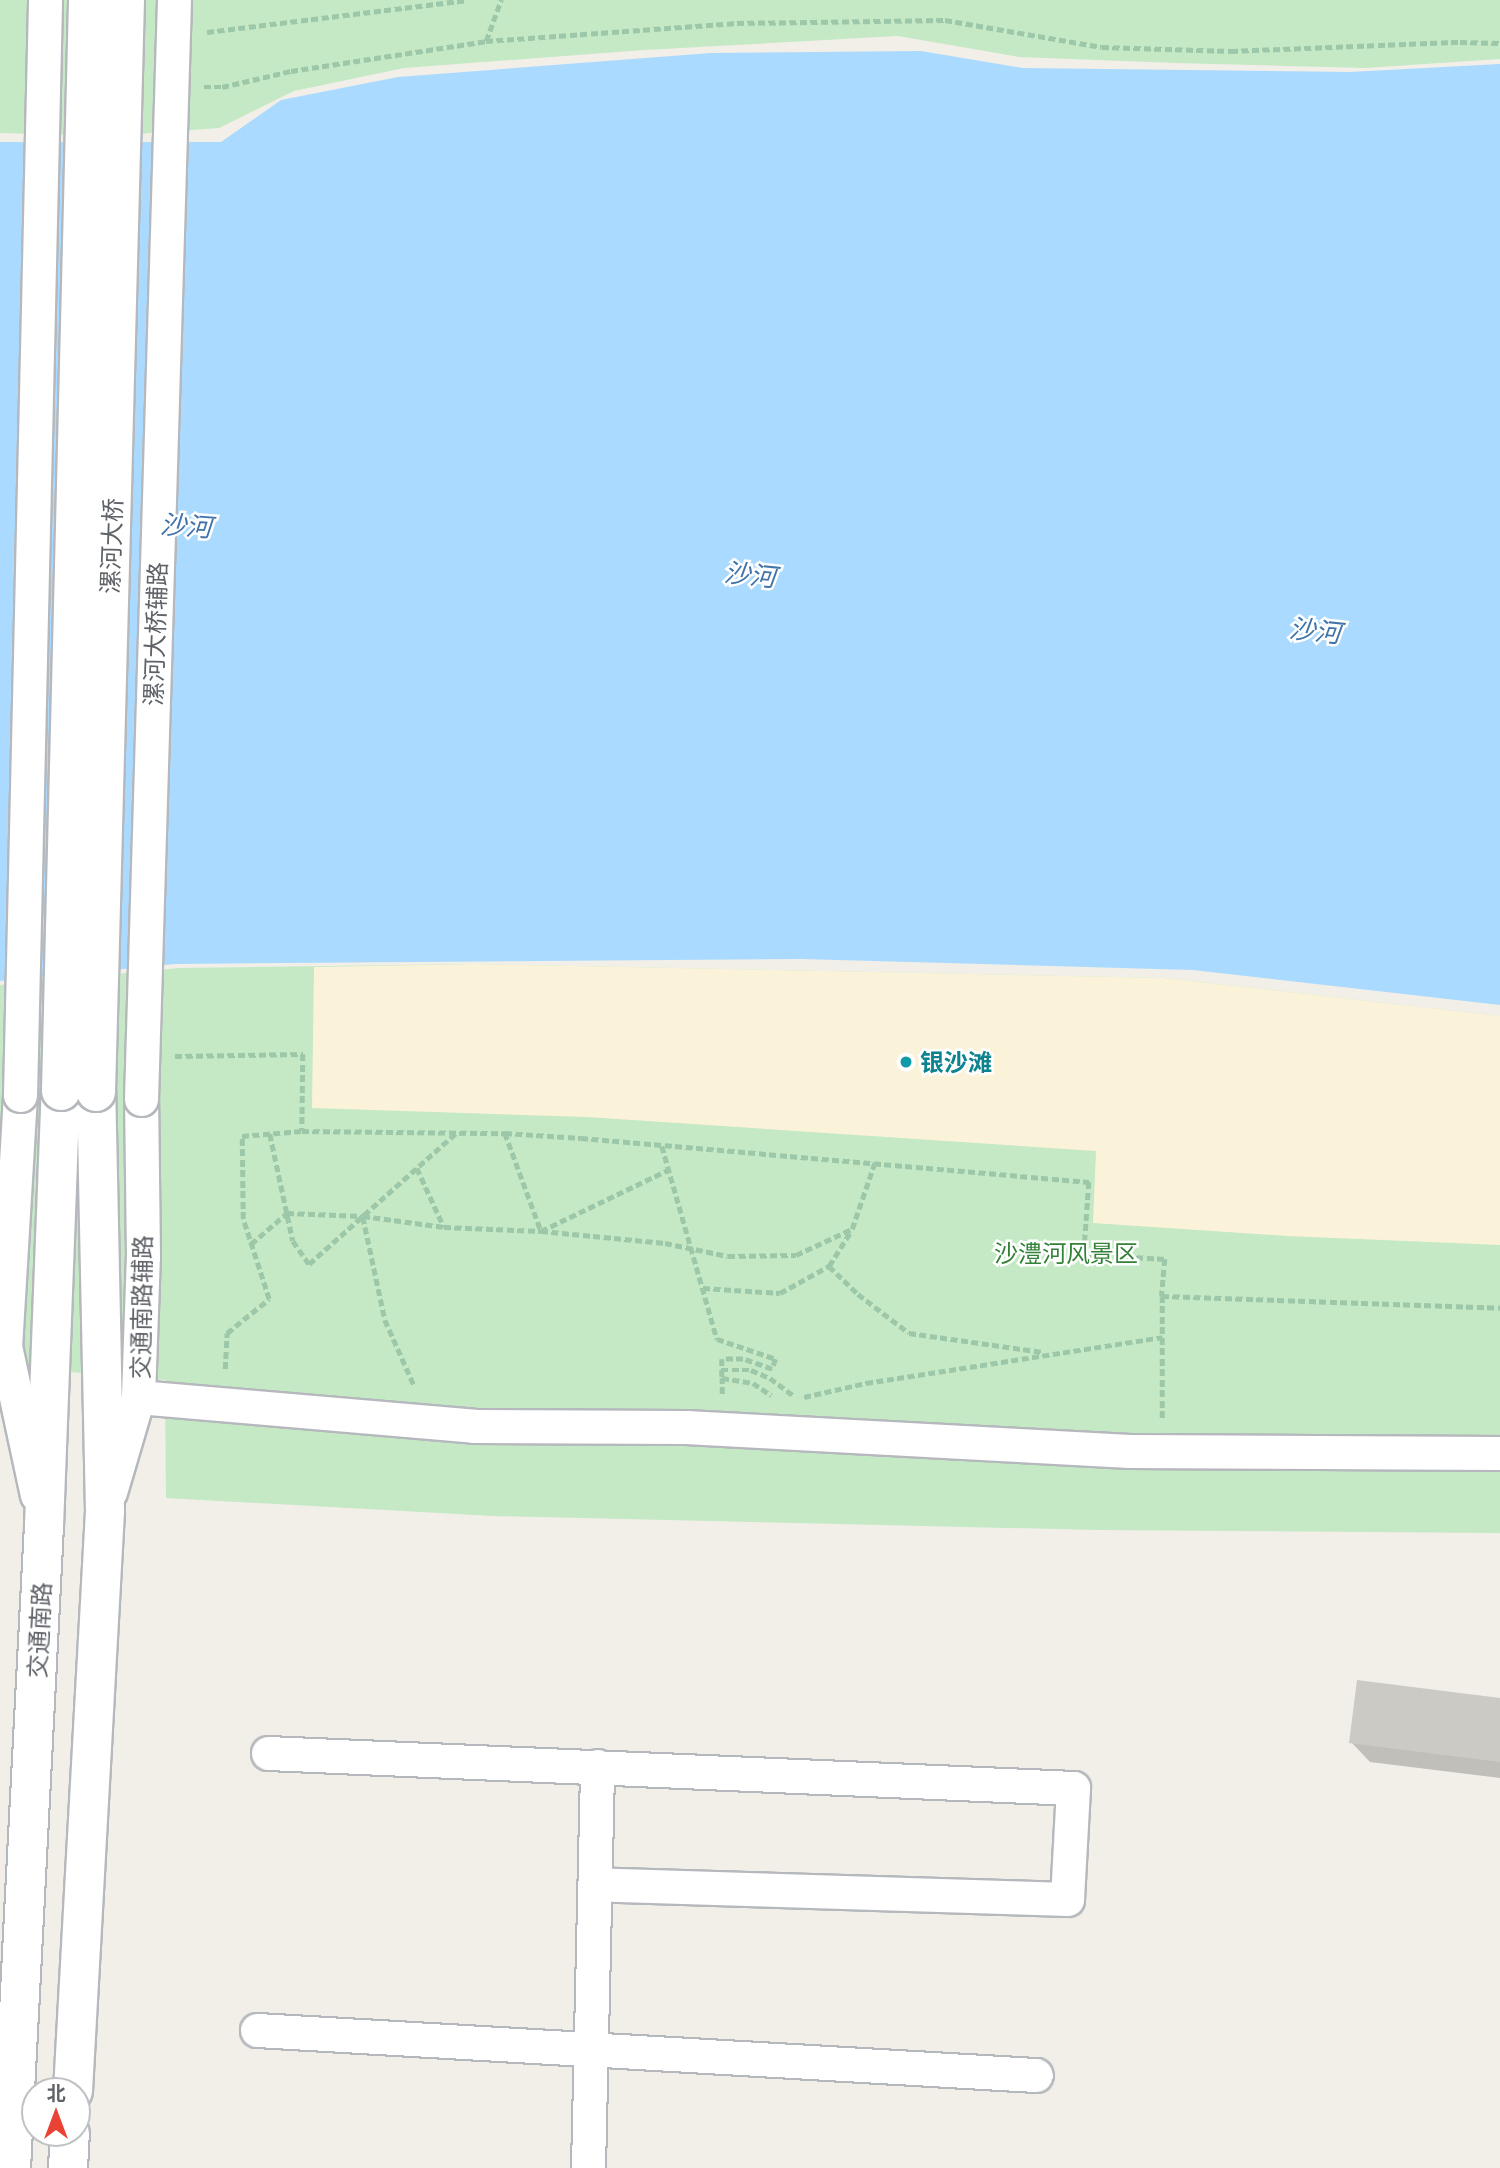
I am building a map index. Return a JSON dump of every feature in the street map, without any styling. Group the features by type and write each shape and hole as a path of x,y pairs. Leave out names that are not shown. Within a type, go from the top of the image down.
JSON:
{"main road":[{"name":"漯河大桥","path":"79,1092 88,0"},
{"name":"漯河大桥","path":"79,1092 125,0"},
{"path":"74,2077 105,1511 79,1092"},
{"name":"交通南路","path":"11,2168 44,1526 79,1092"},
{"path":"68,2168 69,2147"}],"street":[{"path":"44,1526 3,1345 20,1095 45,0"},
{"name":"漯河大桥辅路","path":"141,1099 174,0"},
{"name":"交通南路辅路","path":"105,1511 138,1397 143,1257 141,1099"},
{"path":"138,1397 474,1426 686,1427 1162,1451 1500,1453"},
{"path":"268,1753 1073,1788 1067,1899 595,1884"},
{"path":"588,2168 597,1766"},
{"path":"257,2030 1036,2075"}],"path":[{"path":"193,34 466,0"},
{"path":"486,41 501,0"},
{"path":"195,87 222,87 291,71 486,41 737,23 945,20 1102,47 1231,51 1500,43"},
{"path":"164,1056 303,1054 302,1131"},
{"path":"224,1404 227,1333 269,1298 243,1219 242,1136 302,1131 505,1133 1089,1182 1084,1254 1165,1259 1162,1296 1162,1451"},
{"path":"270,1134 293,1241 309,1264 456,1133"},
{"path":"505,1133 541,1231"},
{"path":"662,1146 717,1339 776,1359 772,1369 743,1359 722,1359 722,1378"},
{"path":"703,1288 780,1293 829,1266 852,1229 875,1163"},
{"path":"416,1168 444,1227"},
{"path":"541,1231 670,1169"},
{"path":"251,1244 287,1213 363,1216 444,1227 541,1231 692,1248 728,1256 796,1255 852,1229"},
{"path":"363,1216 384,1320 416,1390 419,1422"},
{"path":"829,1266 858,1294 909,1333 1049,1353"},
{"path":"1162,1296 1500,1308"},
{"path":"721,1370 751,1370 770,1378 797,1398 866,1383 1162,1337"}],"green space":[{"path":"0,0 1500,0 1500,59 1365,68 1176,63 1019,57 898,36 644,50 404,68 294,91 219,128 110,136 0,133"},
{"name":"沙澧河风景区","path":"477,964 1163,978 1500,1016 1500,1533 1099,1530 493,1516 166,1498 165,1380 0,1366 0,985 179,968"}],"sand":[{"name":"银沙滩","path":"477,964 1163,978 1500,1016 1500,1245 1288,1236 1093,1223 1096,1151 587,1117 312,1108 314,967"}],"water":[{"name":"沙河","path":"921,51 1023,68 1350,72 1500,64 1500,1005 1193,970 801,959 175,964 0,981 0,142 221,142 281,100 398,77 711,53"}],"building":[{"path":"1357,1680 1500,1698 1500,1762 1349,1743"}],"place":[{"name":"银沙滩","path":"906,1062"}]}
